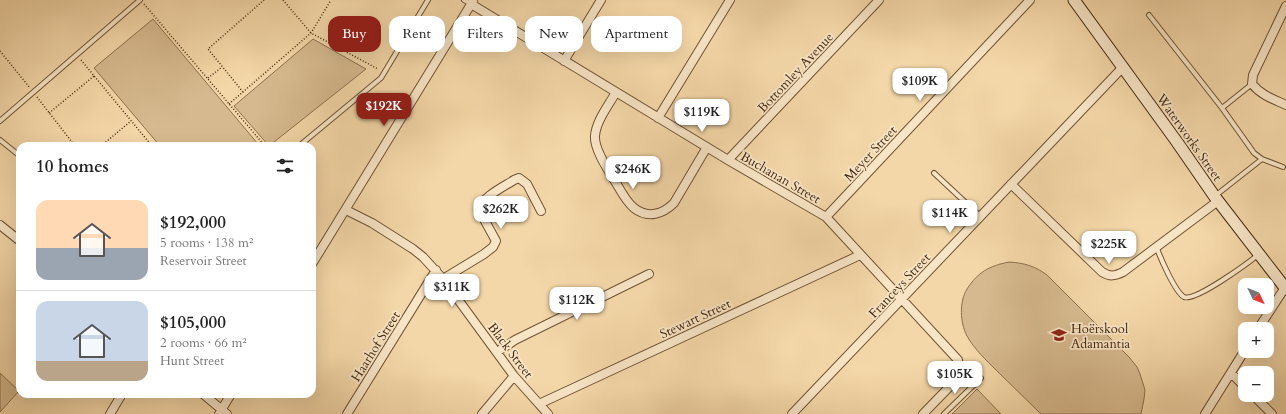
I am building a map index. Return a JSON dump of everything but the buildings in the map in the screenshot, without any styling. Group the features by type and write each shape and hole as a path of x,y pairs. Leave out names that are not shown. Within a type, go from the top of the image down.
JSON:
{"street":[{"path":"564,61 601,0"},
{"path":"658,118 730,0"},
{"name":"Bottomley Avenue","path":"728,160 879,0"},
{"name":"Meyer Street","path":"826,218 1030,0"},
{"name":"Waterworks Street","path":"1074,0 1217,199 1286,288"},
{"path":"316,258 346,210 469,1"},
{"name":"Buchanan Street","path":"469,1 564,61 826,218 954,355 960,365 957,379 923,414"},
{"path":"1286,6 1253,75 1252,84 1257,90 1265,95 1286,105"},
{"name":"Franceys Street","path":"792,414 1123,67"},
{"path":"616,92 596,129 595,138 606,167 633,208 643,213 655,215 668,209 674,203 707,147"},
{"path":"443,279 484,254 496,244 496,241 479,210 479,206 483,201 519,178 526,184 541,211"},
{"path":"1011,184 1105,274 1110,276 1117,275 1217,199"},
{"name":"Black Street","path":"346,210 372,223 414,249 436,270 514,376 548,414"},
{"path":"0,225 16,238"},
{"name":"Stewart Street","path":"539,404 860,255"},
{"name":"Haarhof Street","path":"347,414 436,270"},
{"path":"497,352 515,340 648,274"},
{"path":"1263,322 1286,288"},
{"path":"1205,414 1240,358"},
{"path":"1231,373 1238,380"},
{"path":"482,414 514,376"},
{"path":"110,414 120,398"},
{"path":"207,398 223,412 229,398"},
{"path":"1260,402 1272,414"}],"lane":[{"path":"0,121 140,0"},
{"path":"304,142 381,78 428,0"},
{"path":"1150,15 1222,108 1254,153 1262,159 1283,167"},
{"path":"1222,108 1252,84"},
{"path":"0,140 16,153"},
{"path":"1217,199 1262,159"},
{"path":"934,173 980,216"},
{"path":"1156,246 1173,283 1184,297 1188,298 1202,293 1260,254"},
{"path":"944,414 981,378"}],"path":[{"path":"140,0 260,142"},
{"path":"243,92 208,49 264,0"},
{"path":"283,0 311,33 384,72"},
{"path":"229,104 311,33 331,0"},
{"path":"0,51 72,142"},
{"path":"77,55 149,142"},
{"path":"207,78 222,67"},
{"path":"49,113 94,76"},
{"path":"106,142 131,121"}],"shaded area":[{"path":"153,19 256,142 157,142 94,68"},
{"path":"313,39 328,47 328,52 336,52 366,69 274,142 266,142 234,106"},
{"path":"1009,262 1020,263 1038,269 1047,275 1129,357 1137,367 1145,390 1141,414 1041,414 977,350 967,336 963,325 961,312 964,294 975,278 980,274 990,268"},
{"path":"0,373 16,388 16,394 0,412"},
{"path":"977,389 1001,414 952,414"}],"place":[{"name":"Hoërskool Adamantia","path":"1059,335"}]}
